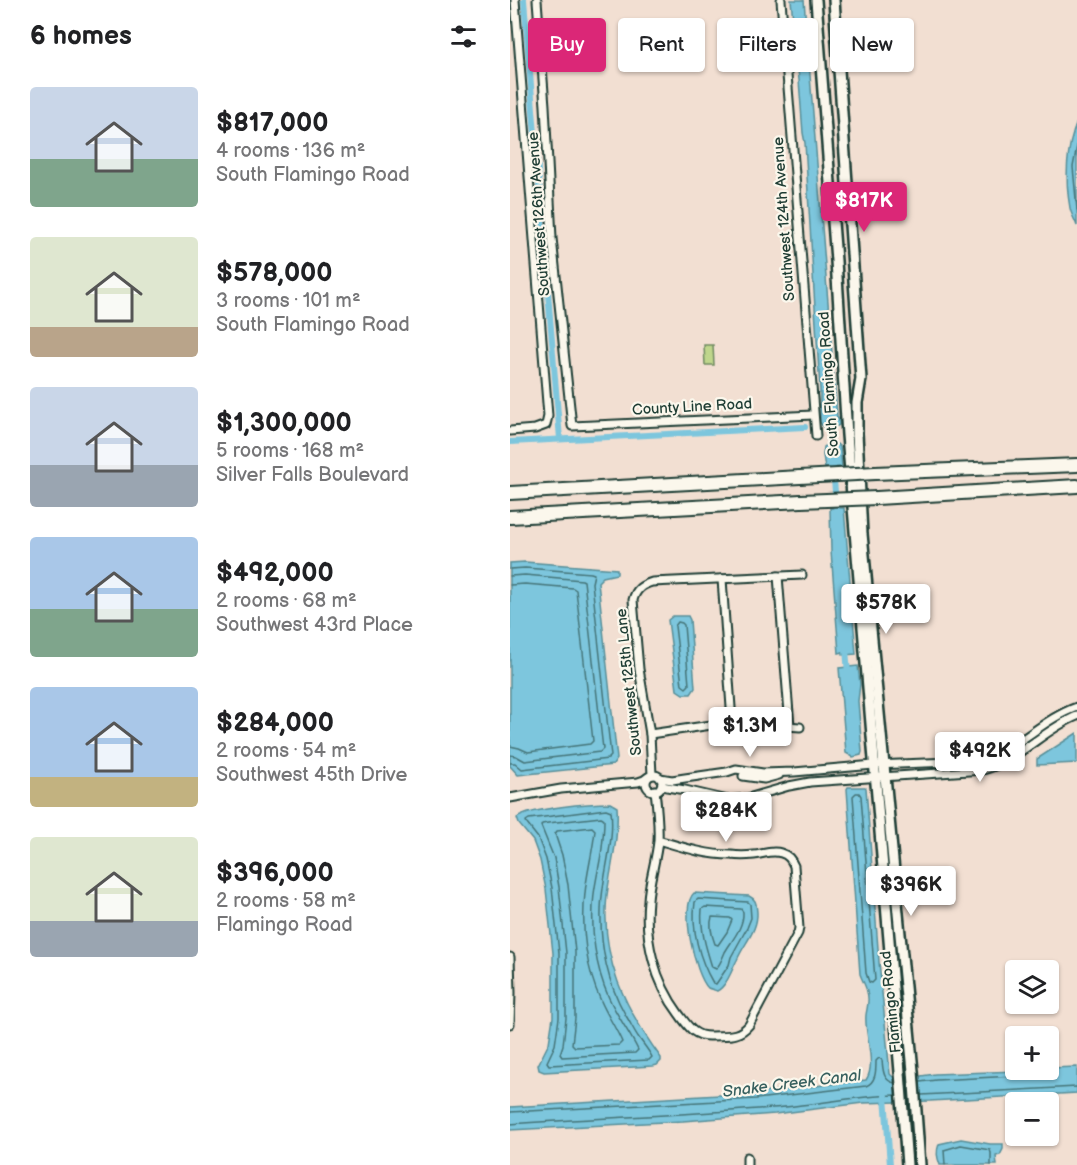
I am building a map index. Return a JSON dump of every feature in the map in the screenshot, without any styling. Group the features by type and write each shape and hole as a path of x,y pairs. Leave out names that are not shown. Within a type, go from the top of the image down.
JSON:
{"highway":[{"path":"510,493 876,473 1077,465"},
{"path":"510,517 1077,486"}],"main road":[{"name":"South Flamingo Road","path":"816,0 847,435 874,765"},
{"name":"South Flamingo Road","path":"834,0 861,379 856,433 862,534 885,765"},
{"name":"Flamingo Road","path":"874,765 907,1165"},
{"name":"Flamingo Road","path":"885,765 920,1165"}],"street":[{"name":"Southwest 126th Avenue","path":"510,431 535,429 546,425 548,416 515,0"},
{"name":"Southwest 126th Avenue","path":"537,0 552,238 572,426"},
{"name":"Southwest 124th Avenue","path":"781,0 816,436"},
{"name":"County Line Road","path":"572,426 813,416"},
{"path":"732,722 722,579 802,575"},
{"path":"778,576 790,726"},
{"name":"Southwest 125th Lane","path":"654,777 650,734 639,669 633,600 635,594 639,588 652,582 722,579"},
{"path":"510,798 654,777 672,780 736,769 794,772 986,759 1007,749 1058,714 1077,707"},
{"path":"1058,714 1064,723"},
{"path":"624,783 655,789 685,790 728,800 748,798 810,782 972,771 993,767 1020,753 1077,716"},
{"path":"650,734 732,722 800,726"},
{"path":"727,772 732,775 764,779 794,772"},
{"path":"654,777 646,783 655,789"},
{"path":"654,777 662,782 655,789"},
{"path":"655,789 658,840 648,900 647,930 651,954 659,978 674,1006 692,1032 706,1036 743,1032 749,1025 798,933 794,866 791,859 786,855 772,852 753,855 709,854 658,840"},
{"path":"510,957 512,993 510,1024"}],"green space":[{"path":"704,345 713,345 714,365 705,365"}],"water":[{"path":"791,0 804,0 805,18 793,18"},
{"path":"798,72 810,72 839,421 839,425 831,428 823,427 820,422 805,143"},
{"path":"1077,122 1077,226 1070,208 1067,175 1071,142"},
{"path":"837,444 840,447 842,467 825,468 824,447"},
{"path":"830,508 844,508 856,654 839,653"},
{"path":"525,562 617,569 617,574 603,577 598,582 617,759 613,765 518,775 510,766 510,563"},
{"path":"673,616 688,616 690,620 695,688 691,694 683,694 677,690 668,620"},
{"path":"858,666 862,752 861,755 853,757 846,753 839,668"},
{"path":"1077,733 1077,763 1037,765 1037,759"},
{"path":"848,787 866,788 890,1074 893,1077 1005,1072 1005,1080 1059,1080 1059,1068 1077,1067 1077,1093 1005,1092 1005,1097 863,1103 775,1114 510,1130 510,1107 755,1093 866,1080 870,1066 866,1023 868,998 860,974"},
{"path":"610,803 617,807 617,818 616,840 607,895 607,940 618,982 626,1001 661,1061 653,1066 544,1072 539,1070 538,1065 549,1043 553,1017 553,953 546,889 540,860 533,841 517,818 535,811"},
{"path":"694,893 749,896 756,904 757,919 753,931 726,981 717,991 708,988 703,981 690,940 688,912"},
{"path":"961,1139 1003,1144 1000,1155 996,1156 997,1165 940,1165 937,1154 939,1144"}],"waterway":[{"path":"524,0 560,439"},
{"path":"510,442 805,427"},
{"path":"831,444 837,516"},
{"path":"846,649 848,674"},
{"path":"885,1096 890,1165"}],"water label":[{"name":"Snake Creek Canal","path":"792,1084"}]}
